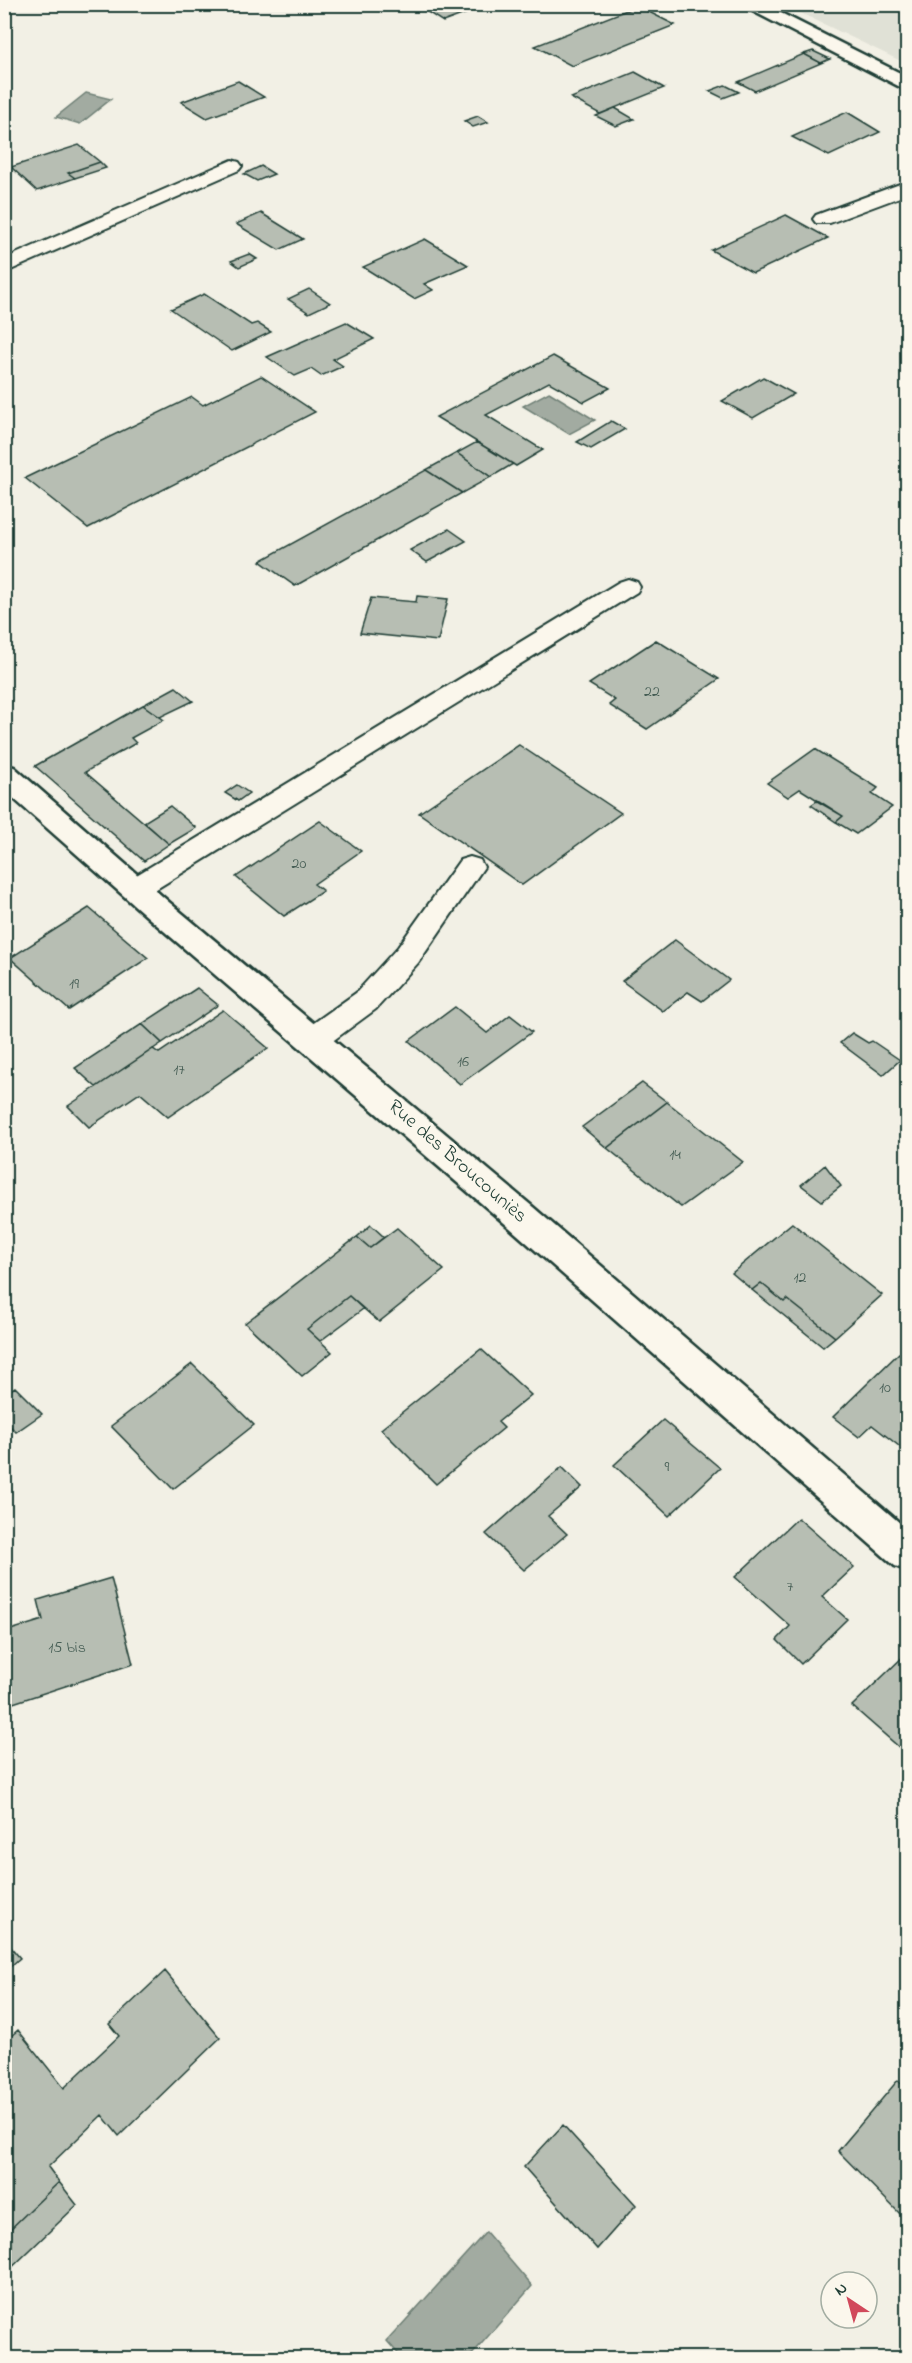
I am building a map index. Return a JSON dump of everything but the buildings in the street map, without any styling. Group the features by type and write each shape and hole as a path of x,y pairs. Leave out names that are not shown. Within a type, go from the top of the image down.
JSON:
{"street":[{"path":"748,4 908,85"},
{"name":"Rue des Broucouniès","path":"4,774 135,889 521,1217 908,1554"}],"lane":[{"path":"4,267 232,166"},
{"path":"823,219 908,188"},
{"path":"135,889 628,587"},
{"path":"312,1040 366,1001 408,955 470,867"}],"shaded area":[{"path":"784,5 907,5 907,64"},
{"path":"86,93 111,99 80,124 56,117"},
{"path":"549,392 595,420 569,434 523,406"},
{"path":"486,2232 532,2286 469,2358 402,2358 387,2341"}]}
